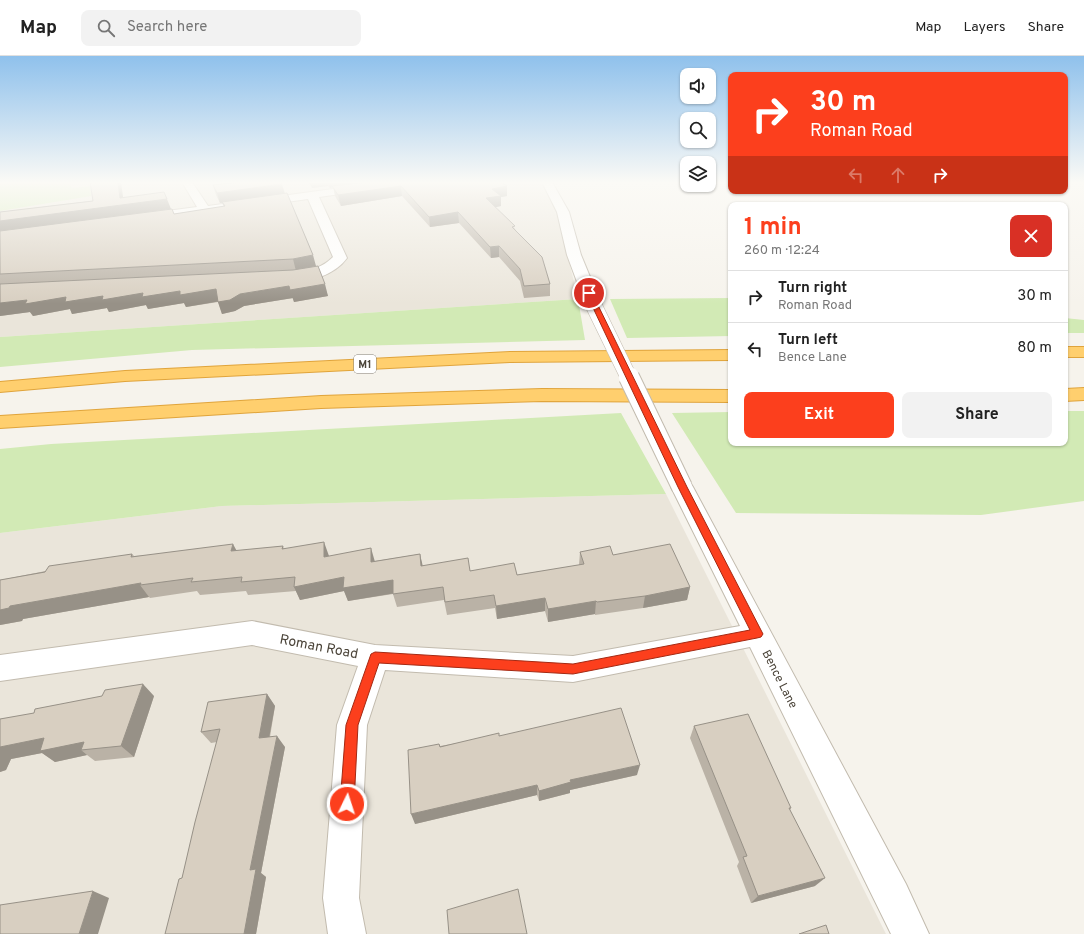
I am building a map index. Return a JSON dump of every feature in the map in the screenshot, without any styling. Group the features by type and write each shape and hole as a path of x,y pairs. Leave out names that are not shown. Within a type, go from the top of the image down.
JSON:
{"highway":[{"path":"1068,352 1084,352"},
{"name":"M1","path":"0,387 125,376 510,357 728,355"},
{"path":"1068,394 1084,394"},
{"path":"0,422 321,402 542,395 728,396"}],"street":[{"path":"280,277 316,274 331,268 340,258 324,223"},
{"name":"Bence Lane","path":"566,223 574,255 594,306 682,487 893,897 910,934"},
{"name":"Roman Road","path":"0,668 252,633 375,657 573,669 757,634"},
{"path":"347,934 341,898 352,725 375,657"}],"shaded area":[{"path":"0,223 560,223 578,299 0,337"},
{"path":"666,494 886,934 0,934 0,533 222,506"}],"green space":[{"path":"728,298 728,336 627,338 610,299"},
{"path":"578,299 585,340 192,350 0,367 0,337"},
{"path":"1068,318 1084,320 1084,333 1068,333"},
{"path":"1068,411 1084,411 1084,501 981,515 736,513 672,413 728,412 728,446 1068,446"},
{"path":"621,413 666,494 222,506 0,533 0,449 51,444"}],"building":[{"path":"63,223 300,223 313,255 293,259 0,274 0,231"},
{"path":"468,223 512,223 515,226 512,227 542,257 550,284 524,286 520,269 499,246 490,247"},
{"path":"318,266 325,284 290,290 289,286 240,294 230,300 218,302 216,289 180,295 180,291 142,297 143,293 102,300 103,296 65,302 66,297 25,304 27,300 0,303 0,284 293,270"},
{"path":"324,542 324,557 371,548 371,562 420,554 421,566 468,558 470,571 514,563 517,575 584,564 580,552 610,546 613,555 670,544 690,587 645,596 596,601 548,609 545,598 496,606 494,595 445,602 443,587 393,594 393,580 343,588 344,577 294,587 295,577 241,582 242,577 191,582 193,578 140,585 141,583 10,606 9,608 0,610 0,580 45,572 49,566 132,554 131,557 233,544 231,551 283,546 282,549"},
{"path":"143,684 121,746 81,750 84,742 40,751 44,738 0,747 0,719 34,713 35,709 102,696 105,690"},
{"path":"267,694 259,738 277,736 250,870 256,869 244,934 165,934 179,879 182,878 195,822 220,729 201,732 208,702"},
{"path":"621,708 640,765 570,780 571,782 539,791 537,785 411,814 408,750 439,744 440,747 499,733 499,736"},
{"path":"748,714 791,808 789,808 825,878 758,896 743,857 747,856 694,726"},
{"path":"518,889 527,934 449,934 447,910"},
{"path":"93,891 79,934 0,934 0,905"},
{"path":"826,925 829,934 799,934"}],"route":[{"path":"347,804 352,725 375,657 573,669 757,634 682,487 589,293"}]}
